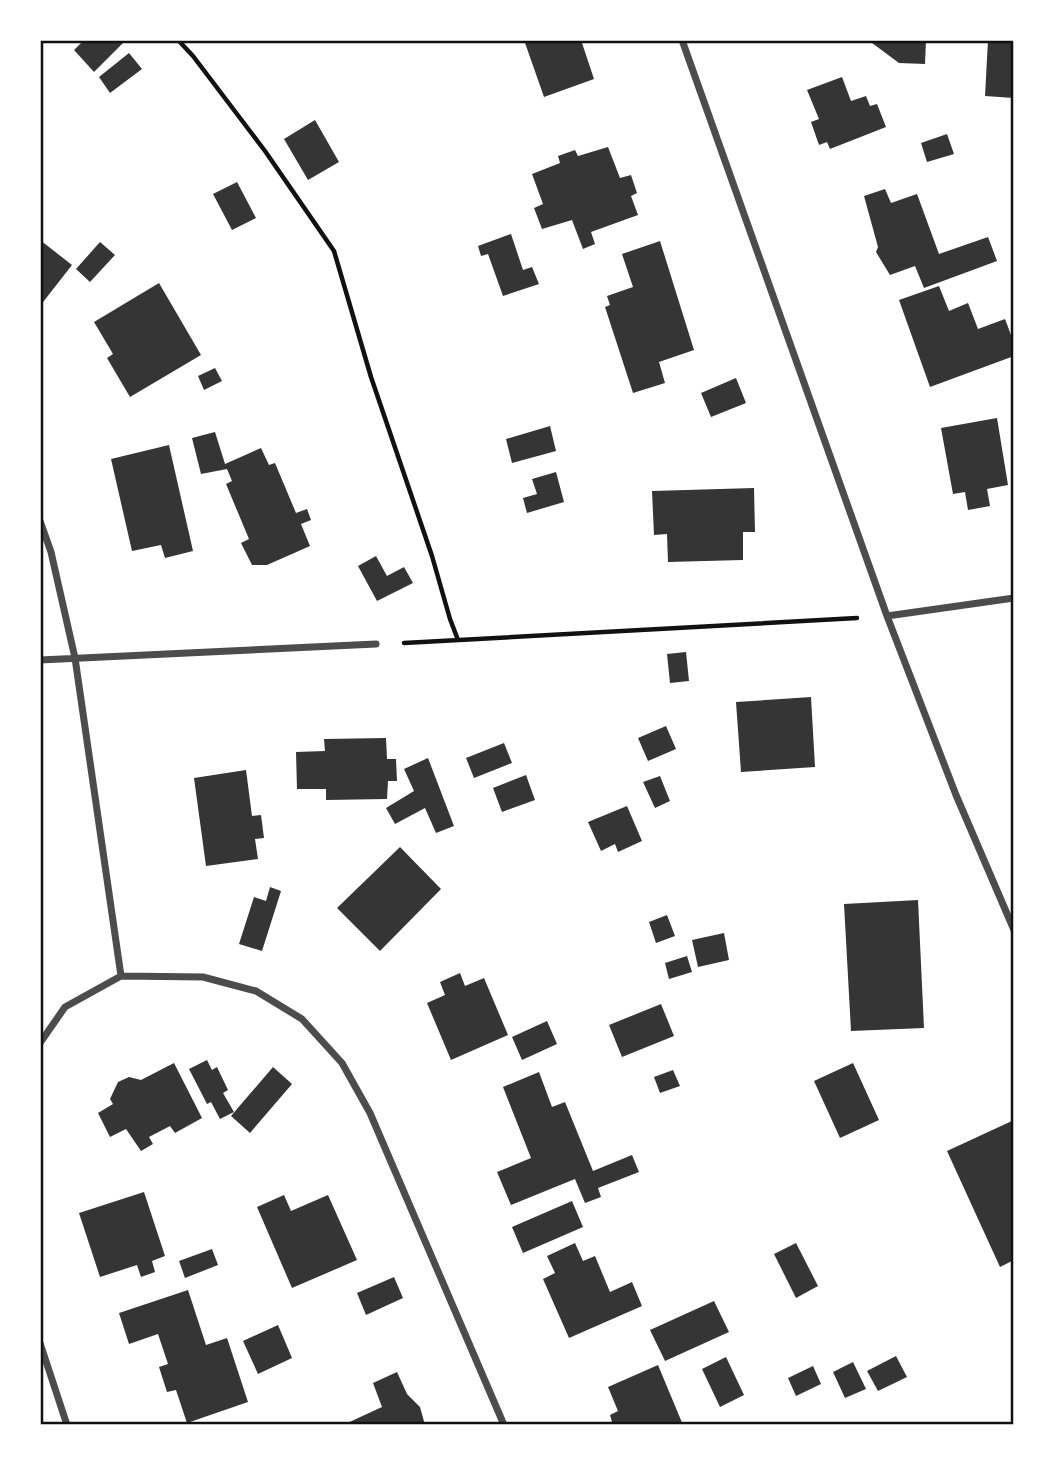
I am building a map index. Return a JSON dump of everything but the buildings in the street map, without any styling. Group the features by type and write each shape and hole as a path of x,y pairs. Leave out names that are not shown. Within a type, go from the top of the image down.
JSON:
{"street":[{"path":"682,40 887,616 956,795 1014,930"},
{"path":"40,521 51,552 75,658 121,976"},
{"path":"887,616 1014,598"},
{"path":"40,660 376,644"},
{"path":"40,1043 65,1007 121,976 203,977 256,991 302,1019 342,1063 370,1113 504,1425"},
{"path":"40,1343 67,1425"}],"path":[{"path":"178,40 265,152 334,251 371,377 432,556 457,640"},
{"path":"376,644 887,616"}]}
